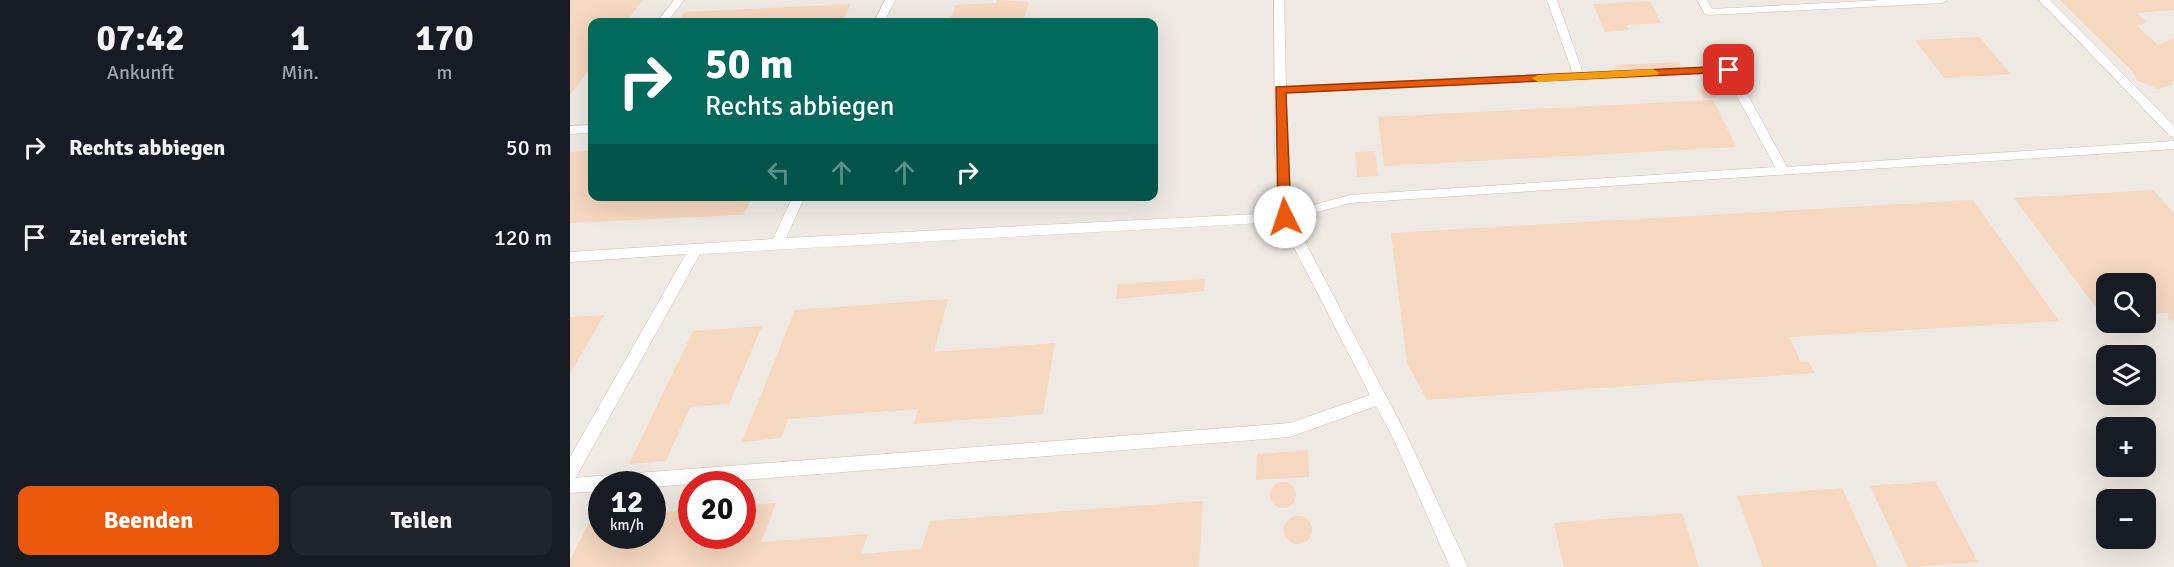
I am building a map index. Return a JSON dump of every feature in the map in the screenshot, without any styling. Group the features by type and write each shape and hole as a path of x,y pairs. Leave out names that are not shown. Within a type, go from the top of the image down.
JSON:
{"lane":[{"path":"665,18 679,0"},
{"path":"881,18 890,0"},
{"path":"1279,0 1285,217 1380,398 1459,567"},
{"path":"1552,0 1579,76"},
{"path":"1702,0 1709,12 1942,0"},
{"path":"2044,0 2174,133"},
{"path":"1280,90 1729,70 1783,171"},
{"path":"570,257 1285,217 1350,198 2174,145"},
{"path":"777,244 797,201"},
{"path":"570,472 696,249"},
{"path":"570,486 1290,430 1380,398"}],"shaded area":[{"path":"570,0 2174,0 2174,567 570,567"}],"building":[{"path":"570,0 643,0 629,18 588,18 588,71 570,95"},
{"path":"997,0 1029,2 1024,18 951,18 956,5 996,3"},
{"path":"2060,0 2174,0 2174,10 2137,13 2146,21 2144,24 2136,25 2158,45 2174,38 2174,80 2171,85 2157,89 2137,80 2133,72"},
{"path":"1650,1 1661,23 1626,25 1629,30 1605,32 1593,4"},
{"path":"851,4 844,18 680,18 685,12"},
{"path":"1979,37 2011,74 1944,78 1915,40"},
{"path":"1679,62 1682,67 1617,70 1615,65"},
{"path":"1700,90 1712,90 1716,97 1704,98"},
{"path":"1713,100 1736,147 1384,166 1378,117"},
{"path":"588,151 588,201 750,201 743,215 570,223 570,152"},
{"path":"1375,151 1378,176 1357,177 1355,152"},
{"path":"2153,190 2174,213 2174,322 2168,319 2169,313 2156,314 2156,273 2096,273 2096,308 2014,198"},
{"path":"1973,200 2059,321 1789,337 1801,362 1809,362 1815,373 1427,400 1407,363 1391,233"},
{"path":"1205,279 1204,291 1116,299 1118,284"},
{"path":"948,299 934,352 1055,343 1043,414 914,424 918,409 788,419 781,438 742,442 795,310"},
{"path":"604,315 570,374 570,317"},
{"path":"762,326 729,404 690,407 666,461 629,464 693,331"},
{"path":"1308,450 1309,477 1256,480 1257,454"},
{"path":"1935,481 1978,562 1908,567 1870,486"},
{"path":"1283,482 1292,486 1296,495 1292,504 1283,508 1274,504 1270,495 1274,486"},
{"path":"1842,488 1878,567 1763,567 1737,496"},
{"path":"1203,501 1199,567 570,567 570,560 588,525 588,549 666,549 666,512 678,511 678,549 756,549 756,505 776,503 761,542 868,534 861,554 921,549 930,521"},
{"path":"1682,513 1699,567 1564,567 1554,523"},
{"path":"1298,516 1308,520 1312,530 1308,540 1298,544 1288,540 1284,530 1288,520"}],"slow traffic":[{"path":"1538,78 1653,73"}],"route":[{"path":"1285,217 1280,90 1729,70"}]}
